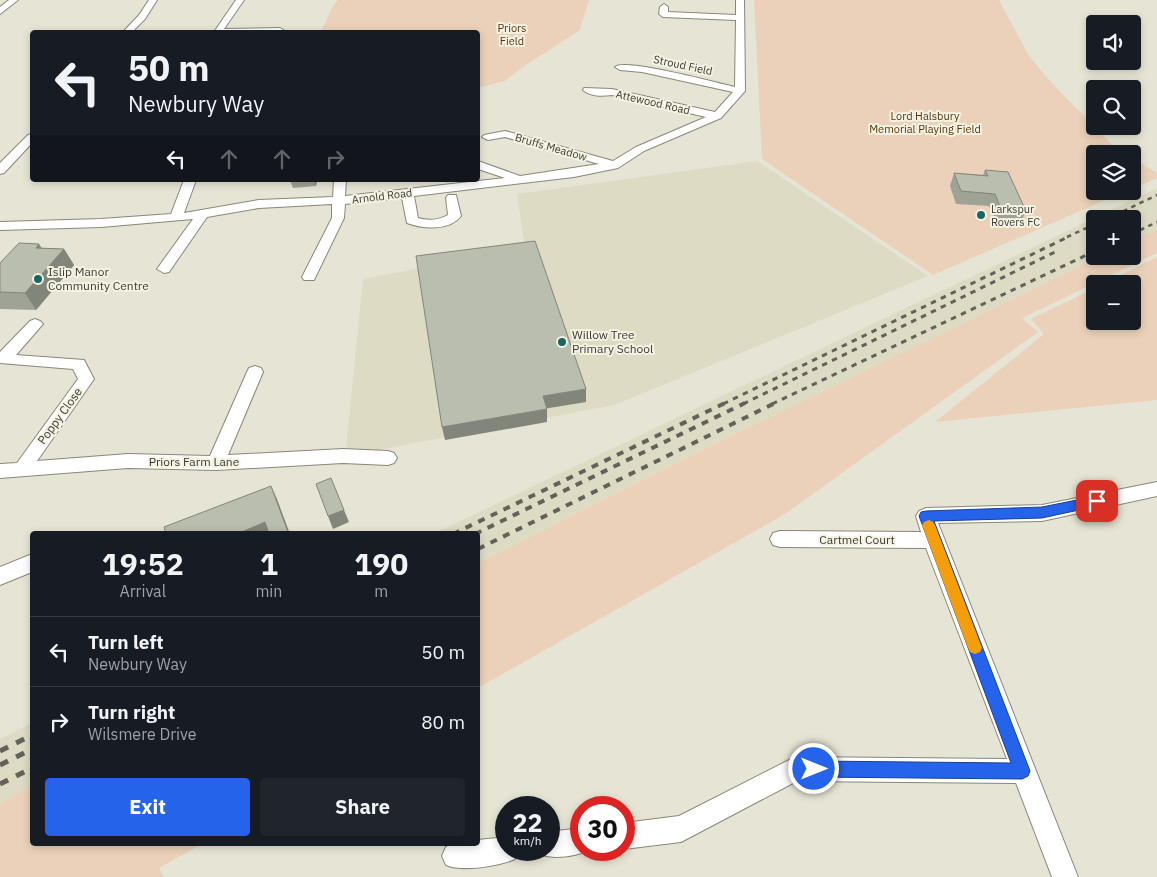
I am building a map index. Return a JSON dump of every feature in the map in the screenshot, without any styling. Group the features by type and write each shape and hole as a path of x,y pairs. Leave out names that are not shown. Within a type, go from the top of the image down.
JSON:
{"street":[{"path":"0,11 14,0"},
{"path":"129,30 142,17 153,0"},
{"path":"220,30 240,0"},
{"path":"740,0 740,90"},
{"path":"664,7 663,14 740,18"},
{"name":"Stroud Field","path":"620,67 642,69 740,90"},
{"name":"Attewood Road","path":"588,90 598,93 612,92 717,116"},
{"name":"Arnold Road","path":"0,226 75,225 176,217 295,200 339,201 574,173 614,165 640,148 717,116 740,90"},
{"name":"Bruffs Meadow","path":"488,137 505,134 614,165"},
{"path":"0,170 30,139"},
{"path":"480,166 520,179"},
{"path":"176,217 189,182"},
{"path":"309,277 338,218 340,182"},
{"path":"407,192 412,220 419,224 448,221 455,216 452,198"},
{"path":"164,269 202,214"},
{"name":"Poppy Close","path":"22,469 86,380 78,364 3,359 35,324"},
{"path":"216,463 255,372"},
{"name":"Priors Farm Lane","path":"0,471 128,461 216,463 343,456 388,458"},
{"path":"1064,877 933,540 926,516 1042,512 1156,492"},
{"name":"Cartmel Court","path":"780,539 933,540"},
{"path":"0,576 30,564"},
{"path":"635,835 681,829 795,769 1022,771"},
{"path":"455,856 495,851"}],"shaded area":[{"name":"Willow Tree Primary School","path":"757,161 928,276 614,405 373,451 346,449 363,279 525,248 517,194"},
{"path":"1157,188 1157,230 1141,237 1141,210 1111,210 1132,200 1141,200 1141,196"},
{"path":"1086,222 1086,263 725,439 480,562 480,531 439,531"},
{"path":"30,724 30,787 0,803 0,739"}],"green space":[{"name":"Priors Field","path":"338,0 589,0 580,30 505,81 480,87 480,30 322,30 333,6"},
{"name":"Lord Halsbury Memorial Playing Field","path":"754,0 999,0 1029,56 1086,118 1086,135 1102,135 1112,145 1086,145 1086,200 1105,200 933,275 762,159"},
{"path":"1141,163 1157,173 1157,178 1141,185"},
{"path":"1157,230 1157,253 1141,261 1141,237"},
{"path":"1157,257 1157,400 935,422 1044,334 1031,319 1086,292 1086,330 1141,330 1141,275 1121,275"},
{"path":"1086,263 1086,265 1132,265 1111,275 1086,275 1086,287 1022,318 1038,332 785,514 480,687 480,562 725,439"},
{"path":"30,787 30,846 198,846 159,868 164,877 0,877 0,803"}],"building":[{"path":"985,170 1008,172 1026,211 1001,209 995,194 961,191 954,173 988,176"},
{"path":"535,241 586,389 543,396 547,409 442,427 416,256"},
{"path":"19,243 39,244 36,248 64,249 25,293 0,292 0,263"},
{"path":"331,478 344,510 328,516 316,484"},
{"path":"271,486 288,531 268,531 265,522 244,531 165,531 164,527"}],"railway":[{"path":"1126,210 1157,195"},
{"path":"1141,230 1157,222"},
{"path":"1067,237 1086,228"},
{"path":"723,404 1070,236"},
{"path":"743,404 1055,252"},
{"path":"772,404 1086,255"},
{"path":"459,531 725,403"},
{"path":"480,532 745,403"},
{"path":"480,548 775,403"},
{"path":"0,751 30,736"},
{"path":"0,765 30,750"},
{"path":"0,784 30,769"}],"slow traffic":[{"path":"929,525 933,540 975,648"}],"place":[{"name":"Larkspur Rovers FC","path":"981,215"},
{"name":"Islip Manor Community Centre","path":"38,279"},
{"name":"Willow Tree Primary School","path":"562,342"}],"route":[{"path":"814,769 1022,771 933,540 926,516 1042,512 1097,501"}]}
